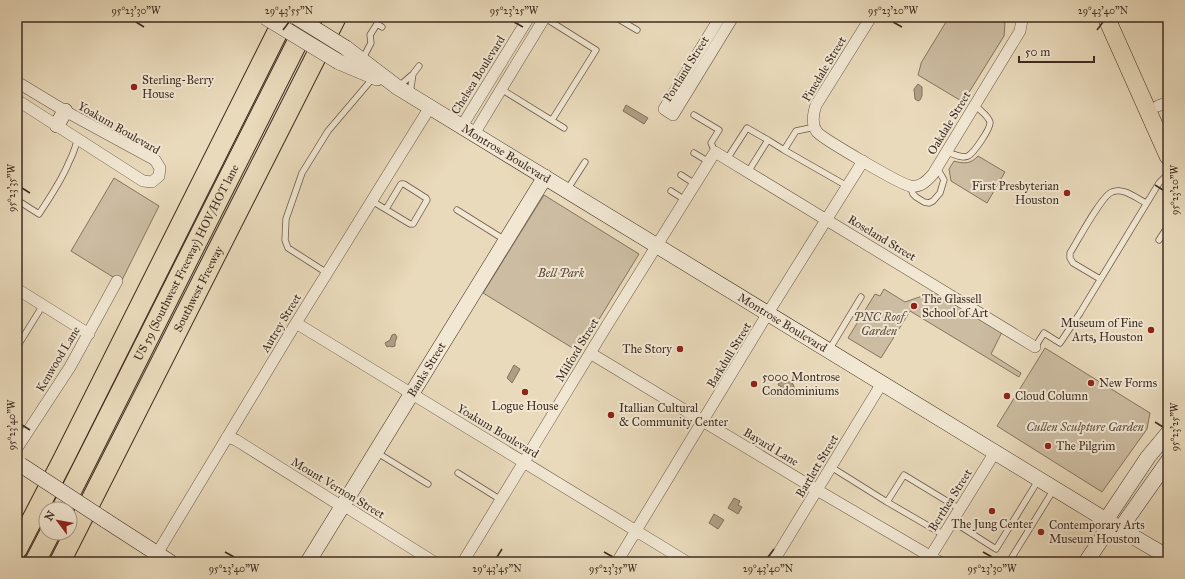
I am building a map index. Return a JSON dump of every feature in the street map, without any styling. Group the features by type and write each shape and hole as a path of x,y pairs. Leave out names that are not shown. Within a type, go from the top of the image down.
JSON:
{"highway":[{"path":"17,549 67,453 285,17"},
{"name":"US 59 (Southwest Freeway) HOV/HOT lane","path":"66,501 310,17"},
{"name":"Southwest Freeway","path":"60,562 336,17"},
{"path":"35,562 46,541"}],"main road":[{"name":"Montrose Boulevard","path":"265,17 339,62 404,91"},
{"name":"Montrose Boulevard","path":"296,17 346,48 404,91 1106,520 1168,556"},
{"path":"1106,17 1168,156"},
{"path":"1117,17 1163,104 1168,127"},
{"path":"57,125 65,112"},
{"name":"Banks Street","path":"308,562 545,177"},
{"path":"1086,562 1103,537 1106,520 1148,457 1168,433"},
{"path":"1103,537 1120,528 1168,461"},
{"path":"19,463 105,520 154,558 170,562"}],"street":[{"name":"Chelsea Boulevard","path":"468,130 529,17"},
{"name":"Portland Street","path":"720,17 664,109 673,115 734,17"},
{"name":"Pinedale Street","path":"815,127 813,114 816,105 871,17"},
{"path":"468,130 501,89 545,18"},
{"name":"Oakdale Street","path":"910,186 925,182 937,168 1020,31 1022,18"},
{"name":"Yoakum Boulevard","path":"17,82 65,112 155,160 160,168 159,176 152,182 143,181 17,100"},
{"name":"Autrey Street","path":"154,558 296,323 430,107"},
{"path":"815,127 817,132 826,139 910,186"},
{"name":"Roseland Street","path":"715,152 1035,348"},
{"name":"Milford Street","path":"463,562 590,353 715,152"},
{"name":"Barkdull Street","path":"617,562 704,421 768,313 863,161"},
{"name":"Kenwood Lane","path":"17,448 70,367 117,281"},
{"path":"17,289 89,334"},
{"name":"Yoakum Boulevard","path":"296,323 687,562"},
{"name":"Bayard Lane","path":"590,353 933,560"},
{"name":"Bartlett Street","path":"773,562 882,383"},
{"name":"Mount Vernon Street","path":"227,437 236,440 434,562"},
{"name":"Berthea Street","path":"933,560 952,521 995,452"}],"lane":[{"path":"615,17 637,30"},
{"path":"545,18 596,50 552,120"},
{"path":"362,60 371,43 370,35 377,24 382,26"},
{"path":"404,91 419,66"},
{"path":"404,91 414,74"},
{"path":"327,273 288,248 285,240 286,219 302,173 328,131 374,77"},
{"path":"501,89 564,128"},
{"path":"947,152 960,157 968,156 975,151 990,126 988,118 975,105"},
{"path":"694,115 719,130 712,143 715,152"},
{"path":"784,150 796,131 815,127"},
{"path":"727,159 747,128 848,186"},
{"path":"17,200 39,214 64,174 78,139"},
{"path":"748,172 768,140"},
{"path":"694,153 709,162"},
{"path":"567,190 585,162"},
{"path":"910,186 916,198 929,203 933,201 940,192 944,180 937,168"},
{"path":"1035,348 1044,333 1060,343 1080,313 1146,203 1159,183 1168,174"},
{"path":"681,175 695,184"},
{"path":"372,201 410,224 413,224 427,200 404,184 401,184 386,209"},
{"path":"671,191 685,200"},
{"path":"1100,279 1073,263 1070,258 1070,253 1103,200 1111,192 1123,191 1146,203"},
{"path":"457,210 506,240"},
{"path":"1159,240 1168,226"},
{"path":"828,350 861,297"},
{"path":"17,347 43,305"},
{"path":"375,452 428,484"},
{"path":"831,467 944,535"},
{"path":"458,473 501,500"},
{"path":"887,502 904,475 960,509"},
{"path":"952,521 996,549 1039,479"},
{"path":"1010,562 1055,488"}],"green space":[{"path":"949,17 995,17 1005,23 1004,36 963,102 918,75 921,63"},
{"path":"978,156 1005,172 987,203 951,181 949,169 954,161 967,163 973,161"},
{"path":"114,178 159,206 121,282 71,251"},
{"name":"Bell Park","path":"544,195 639,254 579,352 483,293"},
{"name":"PNC Roof Garden","path":"884,289 905,302 931,293 933,290 1002,332 991,354 1021,373 1019,377 910,311 881,358 848,338 875,294 880,296"},
{"name":"Cullen Sculpture Garden","path":"1045,348 1150,413 1147,429 1102,492 997,426"}],"shaded area":[{"path":"918,84 922,87 922,96 918,101 915,99 914,89"},
{"path":"626,105 648,118 644,124 623,111"},
{"path":"395,334 397,337 395,346 387,347 385,343 390,340 392,335"},
{"path":"514,365 520,369 512,383 507,378"},
{"path":"787,380 793,384 795,390 792,396 786,393 788,390 778,385 779,383"},
{"path":"734,498 740,501 738,505 742,507 738,514 728,508"},
{"path":"714,514 724,520 718,529 709,523"}],"place":[{"name":"Sterling-Berry House","path":"134,87"},
{"name":"First Presbyterian Houston","path":"1067,193"},
{"name":"The Glassell School of Art","path":"914,306"},
{"name":"Museum of Fine Arts, Houston","path":"1151,330"},
{"name":"The Story","path":"680,349"},
{"name":"New Forms","path":"1091,383"},
{"name":"5000 Montrose Condominiums","path":"754,384"},
{"name":"Logue House","path":"525,392"},
{"name":"Cloud Column","path":"1007,396"},
{"name":"Itallian Cultural & Community Center","path":"611,415"},
{"name":"The Pilgrim","path":"1048,446"},
{"name":"The Jung Center","path":"992,511"},
{"name":"Contemporary Arts Museum Houston","path":"1041,532"}]}
